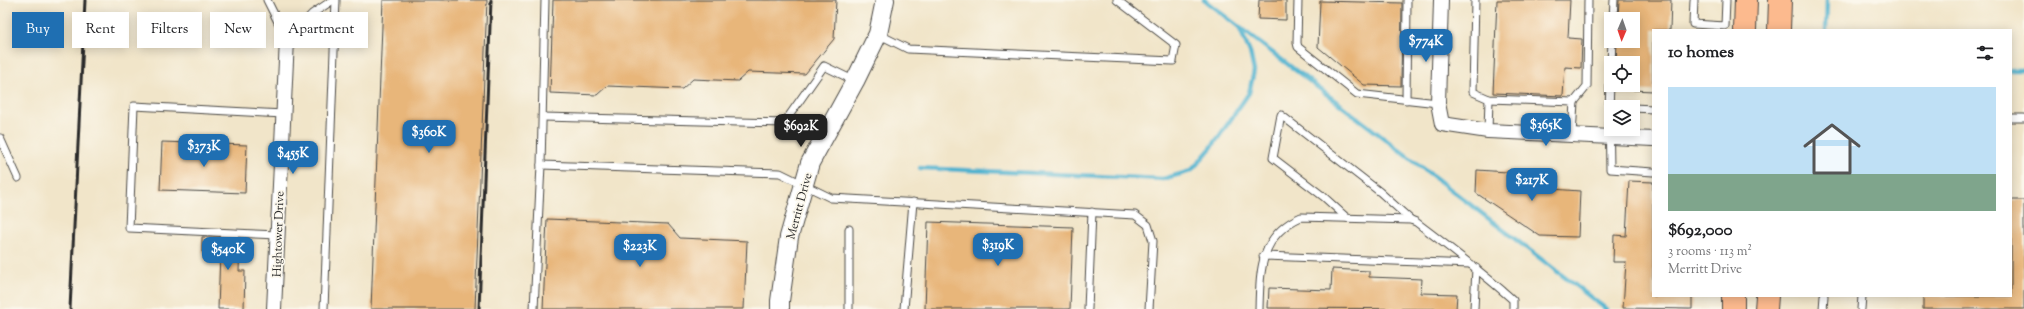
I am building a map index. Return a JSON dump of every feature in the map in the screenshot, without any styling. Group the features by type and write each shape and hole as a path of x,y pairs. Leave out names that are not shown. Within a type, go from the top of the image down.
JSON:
{"main road":[{"path":"1745,29 1746,0"},
{"path":"1779,29 1780,0"},
{"path":"1732,309 1733,297"},
{"path":"1766,309 1767,297"}],"street":[{"name":"Merritt Drive","path":"780,309 789,237 810,163 855,81 878,34 885,0"},
{"path":"1441,0 1438,103 1442,124 1488,131 1652,139"},
{"name":"Hightower Drive","path":"274,309 288,48"}],"lane":[{"path":"268,0 274,12"},
{"path":"315,12 333,0"},
{"path":"324,309 336,0"},
{"path":"534,309 543,117 545,0"},
{"path":"878,34 908,48 1173,61 1176,45 1117,0"},
{"path":"1298,0 1298,47 1357,94 1438,103"},
{"path":"1406,100 1407,0"},
{"path":"1475,0 1473,92 1489,100 1574,102"},
{"path":"1572,135 1574,102 1587,86 1588,0"},
{"path":"1613,12 1614,0"},
{"path":"1694,0 1693,24 1725,26 1726,0"},
{"path":"1610,100 1612,48"},
{"path":"543,117 784,123 824,66 855,81"},
{"path":"1488,131 1489,100"},
{"path":"278,235 129,228 134,106 284,114"},
{"path":"1640,108 1652,109"},
{"path":"1347,218 1324,197 1273,158 1281,115 1380,192 1411,220 1416,222 1474,266 1513,300 1513,309"},
{"path":"2012,118 2024,118"},
{"path":"1609,137 1610,169 1652,172"},
{"path":"0,138 18,178"},
{"path":"541,166 780,173 830,198 1135,215 1148,225 1153,241 1149,309"},
{"path":"904,309 913,202"},
{"path":"1088,309 1092,212"},
{"path":"1259,309 1260,276 1263,256 1271,242 1288,222 1301,217 1411,220"},
{"path":"849,229 849,309"},
{"path":"1263,256 1474,266"},
{"path":"1474,266 1474,309"},
{"path":"1823,309 1824,297"},
{"path":"1861,309 1862,297"}],"building":[{"path":"383,0 487,0 475,309 371,309"},
{"path":"553,0 836,0 834,39 805,74 748,72 738,81 693,79 682,89 607,86 597,95 550,93"},
{"path":"1259,0 1286,0 1286,20 1258,19"},
{"path":"1497,0 1570,0 1568,38 1582,39 1581,68 1565,67 1563,96 1493,93"},
{"path":"1619,0 1671,0 1670,29 1652,29 1652,91 1640,90 1640,56 1616,56 1617,48 1640,48 1640,12 1618,12"},
{"path":"1320,1 1402,3 1401,86 1364,85 1318,47"},
{"path":"162,142 247,145 245,193 160,190"},
{"path":"1477,170 1552,175 1552,189 1580,191 1578,237 1540,236 1476,193"},
{"path":"1629,181 1652,182 1652,297 1692,297 1692,309 1623,308 1626,262 1613,262 1614,235 1626,236"},
{"path":"2012,200 2024,200 2024,309 1923,309 1923,297 2012,297"},
{"path":"547,219 668,224 680,238 747,241 744,309 543,309"},
{"path":"928,222 1073,227 1070,309 925,309"},
{"path":"202,237 240,238 239,271 245,271 244,309 218,309 220,253 202,252"},
{"path":"1332,269 1369,271 1369,277 1422,279 1421,293 1457,294 1456,309 1268,308 1269,288 1331,290"}],"waterway":[{"path":"1204,0 1606,309"},
{"path":"1826,29 1827,0"},
{"path":"920,168 1163,179 1191,171 1211,148 1249,93 1254,71 1250,52 1239,27"},
{"path":"2012,70 2024,70"}],"railway":[{"path":"70,309 85,0"},
{"path":"479,309 491,0"}]}
